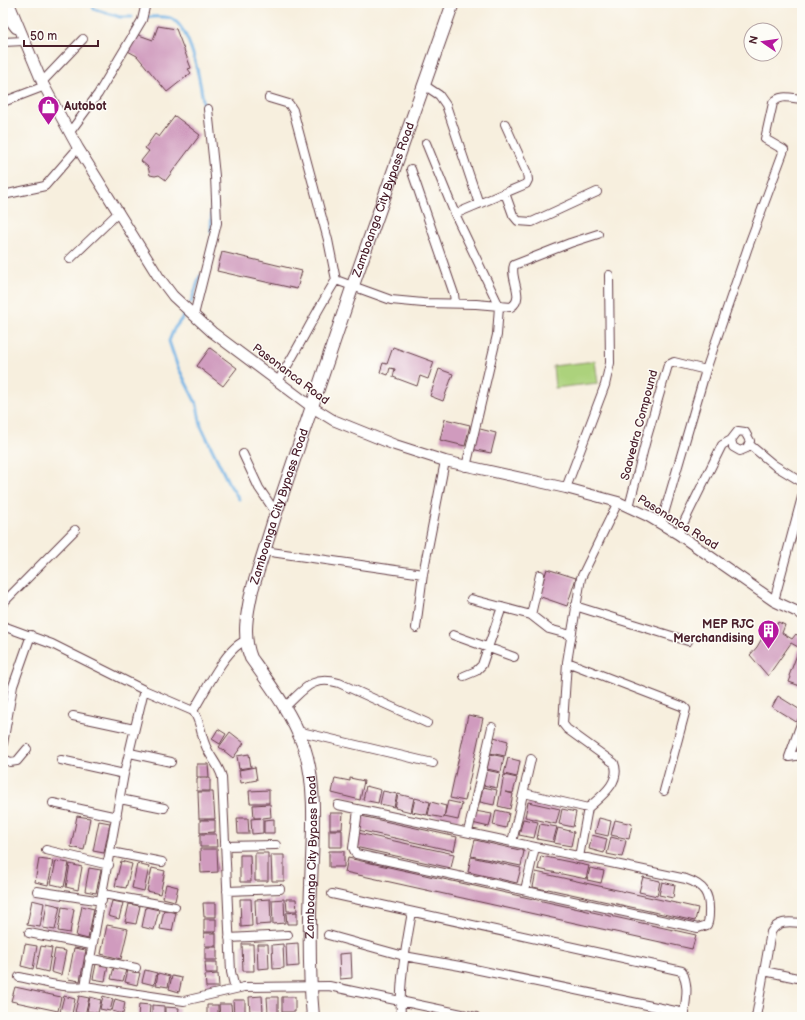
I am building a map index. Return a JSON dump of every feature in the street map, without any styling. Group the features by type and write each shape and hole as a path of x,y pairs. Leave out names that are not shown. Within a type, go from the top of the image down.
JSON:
{"main road":[{"name":"Zamboanga City Bypass Road","path":"313,1017 310,985 309,935 312,810 309,766 304,747 285,708 251,658 246,641 247,610 276,513 352,288 452,3"}],"street":[{"name":"Pasonanca Road","path":"9,3 44,84 78,148 158,276 173,296 212,332 312,407 333,420 370,436 445,461 466,467 566,488 618,502 630,507 678,534 774,601 802,614"},
{"path":"70,132 98,94 142,20 146,3"},
{"name":"Pasonanca Road","path":"3,11 22,36"},
{"path":"3,42 22,36"},
{"path":"3,102 44,84 83,39"},
{"path":"424,85 439,95 446,105 479,204"},
{"path":"661,524 706,370 748,247 784,150 765,139 772,103 776,99 783,97 802,99"},
{"path":"269,98 289,104 294,110 328,240 336,280 318,309 302,343 278,381"},
{"path":"194,315 217,223 215,176 208,109"},
{"path":"456,214 526,184 528,177 505,124"},
{"path":"426,143 456,214 499,306 496,335 466,467"},
{"path":"3,195 45,186 78,148"},
{"path":"411,169 454,294 455,303"},
{"path":"505,192 513,214 518,221 532,222 597,192"},
{"path":"70,259 119,212"},
{"path":"336,280 352,288 391,300 511,307 515,305 517,300 513,273 514,266 570,243 598,234"},
{"path":"566,488 605,385 610,363 610,275"},
{"name":"Saavedra Compound","path":"630,507 646,440 668,364 674,362 706,370"},
{"path":"678,534 719,449 731,440 738,432 745,432 750,438 750,445 744,451 736,450 731,444 731,440"},
{"path":"750,445 774,465 802,482"},
{"path":"243,454 255,480 276,513"},
{"path":"416,628 423,574 445,461"},
{"path":"774,601 802,496"},
{"path":"579,857 588,808 613,783 616,768 614,763 567,729 564,724 567,662 575,606 586,566 618,502"},
{"path":"3,603 75,530"},
{"path":"264,550 423,574"},
{"path":"531,615 540,575"},
{"path":"471,599 531,615 549,629 571,635"},
{"path":"575,606 688,641"},
{"path":"464,676 480,669 502,607"},
{"path":"3,626 31,635 52,644 144,690 194,711 200,722 205,745 220,769 222,777 231,972 235,988"},
{"path":"3,744 14,686 31,635"},
{"path":"453,636 514,657"},
{"path":"194,711 228,653 237,643 246,641"},
{"path":"567,662 686,709 664,791"},
{"path":"285,708 315,681 327,680 339,683 427,723"},
{"path":"85,986 91,945 111,852 124,774 144,690"},
{"path":"73,716 134,729"},
{"path":"802,721 789,758 802,755"},
{"path":"468,832 492,728"},
{"path":"297,731 433,763"},
{"path":"3,758 10,762 18,762 27,749"},
{"path":"130,753 171,762"},
{"path":"512,842 531,759"},
{"path":"61,760 124,774"},
{"path":"524,793 588,808"},
{"path":"120,799 164,808"},
{"path":"54,803 117,817"},
{"path":"338,805 692,881 704,890 710,899 709,922 698,928 356,854 353,848 353,842 358,810"},
{"path":"226,846 276,844"},
{"path":"525,890 535,847"},
{"path":"46,850 108,865"},
{"path":"111,852 162,862"},
{"path":"227,891 280,889"},
{"path":"37,891 102,897 175,907"},
{"path":"328,935 404,956 460,966 684,1015 688,992 686,980 682,971 332,894"},
{"path":"401,1017 400,1000 404,956 412,912"},
{"path":"756,1017 771,932 774,927 783,922 802,923"},
{"path":"30,933 91,945"},
{"path":"229,938 288,935"},
{"path":"89,958 136,968"},
{"path":"764,971 802,979"},
{"path":"18,977 74,988 85,986 184,1001 235,988 310,985 329,986 476,1017"}],"green space":[{"path":"595,361 598,383 555,388 553,366"}],"building":[{"path":"158,26 176,29 191,68 188,69 191,73 167,92 137,56 126,50 136,34 153,40"},
{"path":"175,116 200,135 166,180 159,175 150,175 148,167 141,161 149,151 145,148 155,134 159,137"},
{"path":"222,252 302,271 297,289 217,271"},
{"path":"393,347 434,362 428,379 420,376 417,386 393,377 395,369 390,368 388,375 380,372 383,363 387,364"},
{"path":"210,348 237,368 223,386 197,366"},
{"path":"439,369 453,374 443,401 430,396"},
{"path":"445,419 470,425 465,446 440,440"},
{"path":"476,428 496,433 491,453 471,449"},
{"path":"547,569 576,578 567,606 538,596"},
{"name":"MEP RJC Merchandising","path":"778,622 785,625 782,633 792,639 796,634 802,640 798,647 791,643 768,676 750,655 757,647 769,626 775,628"},
{"path":"799,649 802,650 802,681 800,686 789,682 791,677 789,676"},
{"path":"778,696 802,711 802,716 798,723 772,707"},
{"path":"468,715 483,718 465,801 450,798"},
{"path":"218,729 226,734 220,744 212,739"},
{"path":"230,732 244,743 233,758 219,747"},
{"path":"494,737 508,741 505,756 490,753"},
{"path":"249,754 251,767 239,769 237,756"},
{"path":"490,754 504,757 501,772 487,769"},
{"path":"508,758 520,761 517,777 504,774"},
{"path":"197,764 208,764 209,777 197,777"},
{"path":"255,767 257,780 241,783 239,770"},
{"path":"486,770 500,773 497,788 483,785"},
{"path":"504,775 517,778 513,793 505,792 513,794 510,809 498,806"},
{"path":"197,778 210,778 210,791 197,791"},
{"path":"335,778 350,781 350,778 364,781 360,800 332,793"},
{"path":"366,786 381,790 378,803 363,800"},
{"path":"483,787 497,790 494,805 480,802"},
{"path":"269,790 269,803 250,803 249,791"},
{"path":"383,791 397,794 394,807 380,804"},
{"path":"198,792 213,792 215,819 199,819"},
{"path":"398,794 414,798 411,812 395,808"},
{"path":"415,798 430,802 427,815 412,812"},
{"path":"448,801 462,804 458,820 444,817"},
{"path":"431,802 446,806 444,818 428,815"},
{"path":"528,802 560,809 556,824 525,817"},
{"path":"270,804 271,817 263,818 263,833 252,834 251,819 261,818 254,818 253,805"},
{"path":"562,809 576,812 573,827 559,824"},
{"path":"496,810 509,813 506,828 493,825"},
{"path":"475,811 492,814 489,827 472,823"},
{"path":"330,813 343,813 342,829 330,829"},
{"path":"77,816 90,818 84,850 71,847"},
{"path":"361,816 457,837 454,851 358,830"},
{"path":"237,818 248,818 249,834 238,834"},
{"path":"599,818 611,821 608,836 595,833"},
{"path":"274,819 274,833 264,833 264,820"},
{"path":"523,819 538,822 534,838 519,835"},
{"path":"200,820 215,820 215,832 200,833"},
{"path":"615,820 632,824 629,839 611,835"},
{"path":"99,821 110,823 104,853 93,851"},
{"path":"540,824 557,827 553,842 537,839"},
{"path":"558,828 574,832 571,846 554,843"},
{"path":"329,830 342,830 342,847 329,847"},
{"path":"358,833 454,854 451,868 355,847"},
{"path":"200,834 216,834 217,847 200,847"},
{"path":"592,835 607,839 604,853 589,849"},
{"path":"611,837 626,841 622,857 607,854"},
{"path":"475,840 524,851 521,866 471,856"},
{"path":"200,849 217,849 218,872 201,873"},
{"path":"329,851 344,851 344,867 329,867"},
{"path":"255,853 268,853 268,881 255,881"},
{"path":"240,855 250,855 251,882 240,882"},
{"path":"271,855 284,855 284,881 272,881"},
{"path":"541,856 589,866 586,879 538,869"},
{"path":"471,857 521,868 517,883 468,872"},
{"path":"348,858 696,935 692,949 345,872"},
{"path":"39,859 53,861 48,885 35,882"},
{"path":"56,861 69,863 64,887 51,884"},
{"path":"121,861 132,864 126,888 115,886"},
{"path":"70,864 82,867 78,890 66,887"},
{"path":"137,864 149,867 144,891 132,888"},
{"path":"89,868 101,870 96,893 85,891"},
{"path":"152,868 165,871 160,894 147,891"},
{"path":"590,868 604,871 601,883 587,880"},
{"path":"536,872 698,908 695,921 533,887"},
{"path":"643,877 660,881 657,896 639,892"},
{"path":"662,882 675,885 673,898 659,895"},
{"path":"166,884 178,887 175,901 163,898"},
{"path":"240,899 251,899 252,926 241,927"},
{"path":"270,899 271,924 256,925 255,900"},
{"path":"284,899 285,923 273,924 272,900"},
{"path":"286,899 296,899 297,911 287,911"},
{"path":"32,900 44,903 40,927 27,925"},
{"path":"112,901 123,903 119,919 108,916"},
{"path":"47,903 60,906 55,930 43,928"},
{"path":"203,903 216,903 216,917 204,917"},
{"path":"129,904 140,906 136,924 125,922"},
{"path":"82,906 94,909 88,939 76,936"},
{"path":"62,907 74,909 70,933 58,931"},
{"path":"146,907 159,910 154,930 142,927"},
{"path":"164,910 176,913 172,931 160,929"},
{"path":"297,912 297,924 287,924 286,913"},
{"path":"204,919 216,919 216,932 204,932"},
{"path":"107,925 128,929 121,959 101,954"},
{"path":"204,933 216,933 216,946 205,946"},
{"path":"298,943 299,966 287,967 286,944"},
{"path":"25,944 37,946 33,969 21,966"},
{"path":"242,944 253,944 254,971 243,971"},
{"path":"257,944 268,944 269,968 258,969"},
{"path":"283,944 284,968 273,969 272,945"},
{"path":"41,946 52,948 48,972 36,969"},
{"path":"205,947 217,947 217,960 205,960"},
{"path":"74,948 86,950 80,981 68,979"},
{"path":"55,949 66,951 61,975 51,972"},
{"path":"351,953 352,978 340,979 339,954"},
{"path":"205,962 217,962 217,973 206,973"},
{"path":"96,964 108,966 105,981 93,979"},
{"path":"114,967 126,970 123,981 111,979"},
{"path":"128,970 140,973 137,985 125,982"},
{"path":"145,970 157,973 154,985 142,982"},
{"path":"158,973 170,976 168,987 156,985"},
{"path":"218,974 219,987 206,987 205,975"},
{"path":"172,976 182,978 179,992 169,989"},
{"path":"15,987 61,997 58,1011 11,1001"},
{"path":"64,996 75,999 72,1014 60,1012"},
{"path":"79,996 89,998 85,1015 75,1012"},
{"path":"103,996 113,999 110,1011 100,1009"},
{"path":"262,996 263,1012 250,1013 249,997"},
{"path":"90,997 101,1000 98,1013 87,1011"},
{"path":"267,997 278,997 278,1013 268,1013"},
{"path":"282,997 295,997 295,1012 282,1012"},
{"path":"115,999 125,1002 123,1014 112,1011"},
{"path":"233,1000 245,1000 245,1015 234,1016"},
{"path":"139,1004 150,1005 149,1017 138,1017"},
{"path":"219,1004 231,1004 232,1017 220,1017"},
{"path":"152,1005 164,1006 164,1017 152,1017"},
{"path":"207,1005 218,1005 218,1017 207,1017"},
{"path":"165,1007 179,1008 178,1017 165,1017"}],"waterway":[{"path":"92,3 94,9 120,17 132,17"},
{"path":"146,17 170,18 178,24 185,34 199,77 205,115"},
{"path":"211,232 212,198"},
{"path":"191,302 200,276"},
{"path":"186,313 174,329 169,341 177,365 197,405 201,426 228,482 239,499"}],"place":[{"name":"Autobot","path":"48,126"},
{"name":"MEP RJC Merchandising","path":"769,650"}]}
